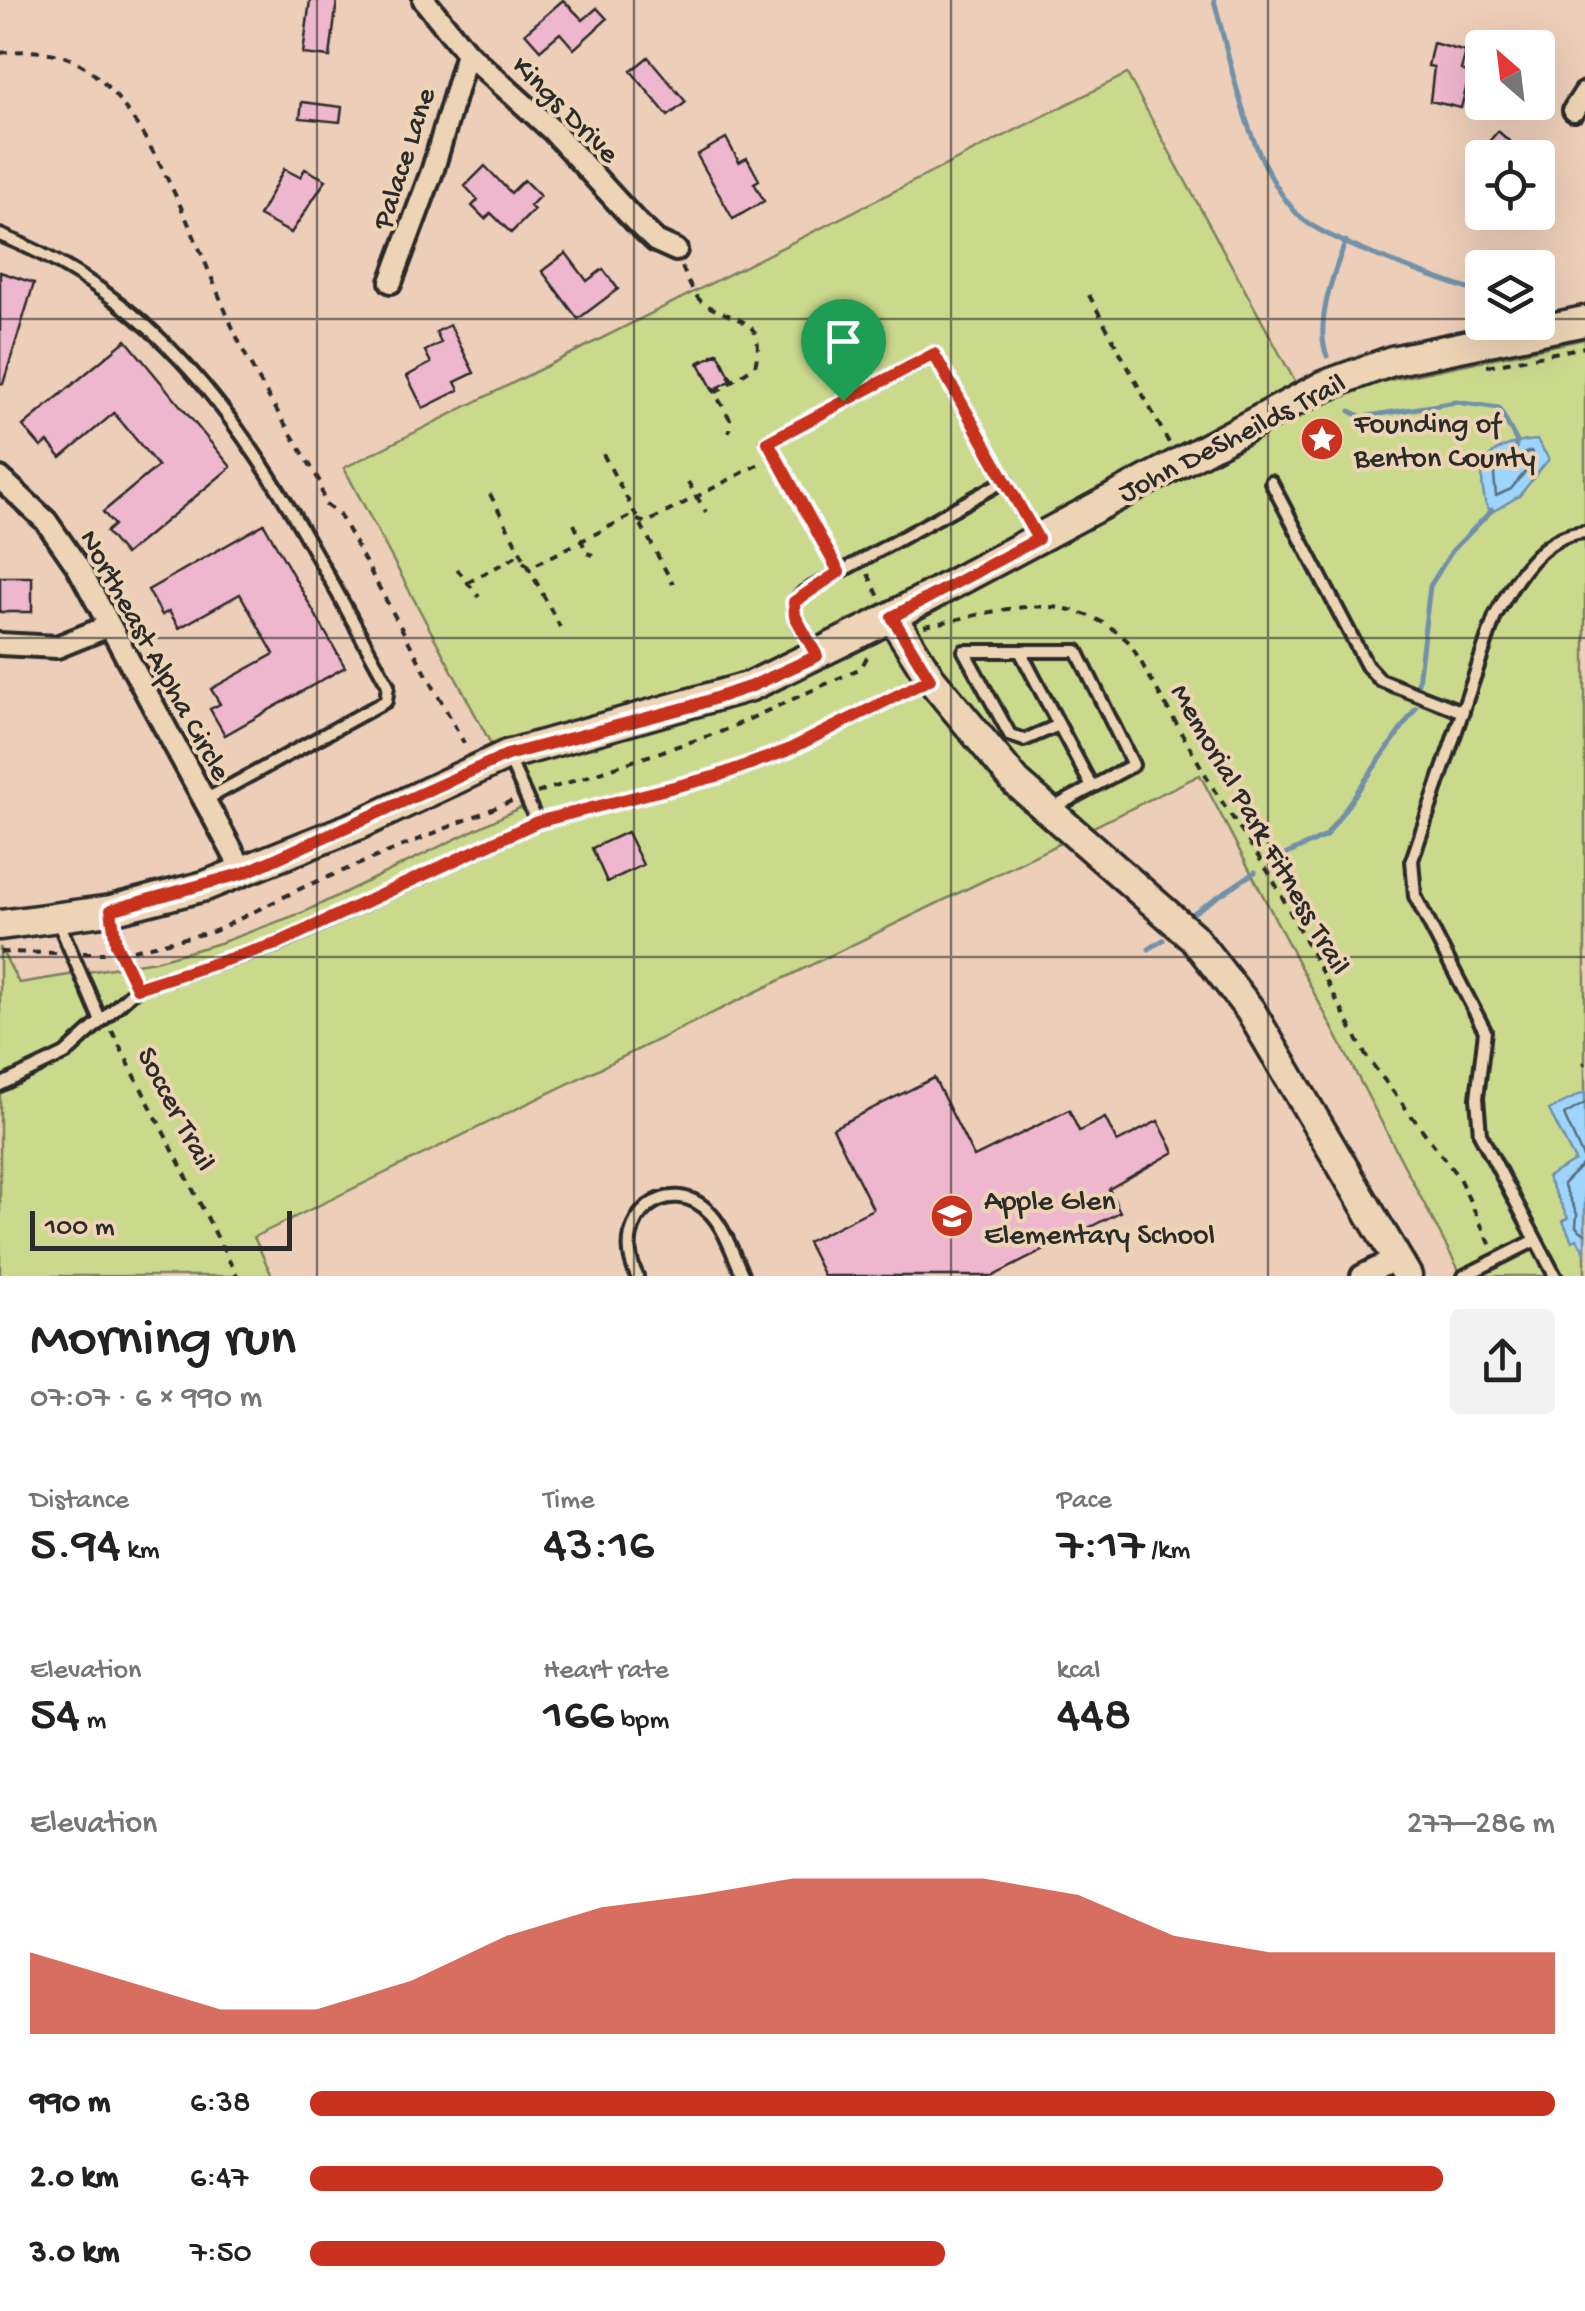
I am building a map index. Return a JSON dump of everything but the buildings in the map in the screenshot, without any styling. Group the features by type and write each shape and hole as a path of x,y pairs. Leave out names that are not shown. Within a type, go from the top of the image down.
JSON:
{"street":[{"name":"Kings Drive","path":"424,0 467,53 552,130 656,241 676,250"},
{"name":"Palace Lane","path":"391,282 433,169 467,53"},
{"path":"0,925 111,910 244,873 507,755 752,686 817,656 887,609 1038,539 1356,371 1585,321"},
{"name":"Northeast Alpha Circle","path":"0,478 46,521 78,567 244,873"},
{"path":"887,609 930,679 1016,782 1193,937 1250,1010 1402,1267 1362,1276"},
{"path":"0,644 58,647 109,626"}],"lane":[{"path":"0,235 41,252 119,300 176,350 266,466 388,684 386,701 205,800"},
{"path":"839,572 768,442 934,354 1038,539"},
{"path":"817,656 795,616 794,602 839,572 1006,480"},
{"path":"1272,482 1367,666 1380,680 1464,712"},
{"path":"1555,1276 1476,1120 1485,1031 1415,896 1412,860 1495,616 1511,586 1539,551 1572,533 1585,532"},
{"path":"1048,811 1134,765 1077,651 964,651 1010,736 1024,740 1060,725"},
{"path":"1020,651 1092,788"},
{"path":"0,1085 65,1054 137,988 276,944 537,822 717,776 786,751 930,679"},
{"path":"507,755 537,822"},
{"path":"111,910 116,944 137,988"},
{"path":"56,919 100,1019"},
{"path":"637,1276 629,1260 627,1238 637,1216 652,1204 676,1196 696,1202 712,1214 744,1276"},
{"path":"1464,1276 1536,1240"}],"path":[{"path":"0,53 66,57 105,86 136,125 196,238 244,353 320,482 324,504 339,514 464,743"},
{"path":"676,250 698,300 745,322 756,332 760,348 755,366 714,393"},
{"path":"1089,295 1171,447"},
{"path":"1469,370 1585,347"},
{"path":"729,432 730,420 699,363 718,353 733,383"},
{"path":"603,454 672,584"},
{"path":"467,583 515,557 531,567 628,517 646,524 749,469"},
{"path":"686,484 702,513"},
{"path":"490,494 560,627"},
{"path":"573,526 589,555"},
{"path":"861,560 887,609"},
{"path":"460,569 475,598"},
{"name":"Memorial Park Fitness Trail","path":"954,608 919,626 996,607 1042,606 1110,624 1130,642 1215,791 1271,876 1366,1056 1459,1178 1497,1260"},
{"path":"530,795 723,731 861,668 872,648"},
{"path":"132,950 215,931 304,887 514,800"},
{"path":"0,952 60,953"},
{"path":"80,954 108,953"},
{"name":"Soccer Trail","path":"100,1019 111,1029 237,1276"}],"green space":[{"path":"1127,74 1311,411 1376,383 1585,339 1585,1276 1462,1276 1200,775 254,1237 272,1276 0,1276 0,947 19,983 155,961 220,943 304,912 524,806 344,468"}],"water":[{"path":"1537,440 1549,459 1519,496 1492,512 1486,505 1482,477 1488,458 1503,447"},
{"path":"1585,1092 1585,1253 1577,1239 1572,1241 1563,1221 1568,1218 1547,1177 1575,1161 1549,1110"}],"waterway":[{"path":"1214,0 1254,141 1266,168 1298,215 1357,248 1465,288"},
{"path":"1327,356 1324,314 1346,241"},
{"path":"1350,411 1362,417 1456,402 1499,408 1517,442 1515,448"},
{"path":"1418,683 1430,586 1452,551 1492,510"},
{"path":"1274,860 1326,836 1416,708"},
{"path":"1193,913 1255,872"},
{"path":"1149,949 1163,940"}],"place":[{"name":"Founding of Benton County","path":"1322,439"},
{"name":"Apple Glen Elementary School","path":"952,1216"}],"route":[{"path":"934,354 941,360 1038,539 892,617 930,679 856,720 786,751 717,776 537,822 276,944 137,988 116,944 111,910 244,873 507,755 692,706 752,686 817,656 795,616 794,602 839,572 768,442 843,401 934,354"}]}
